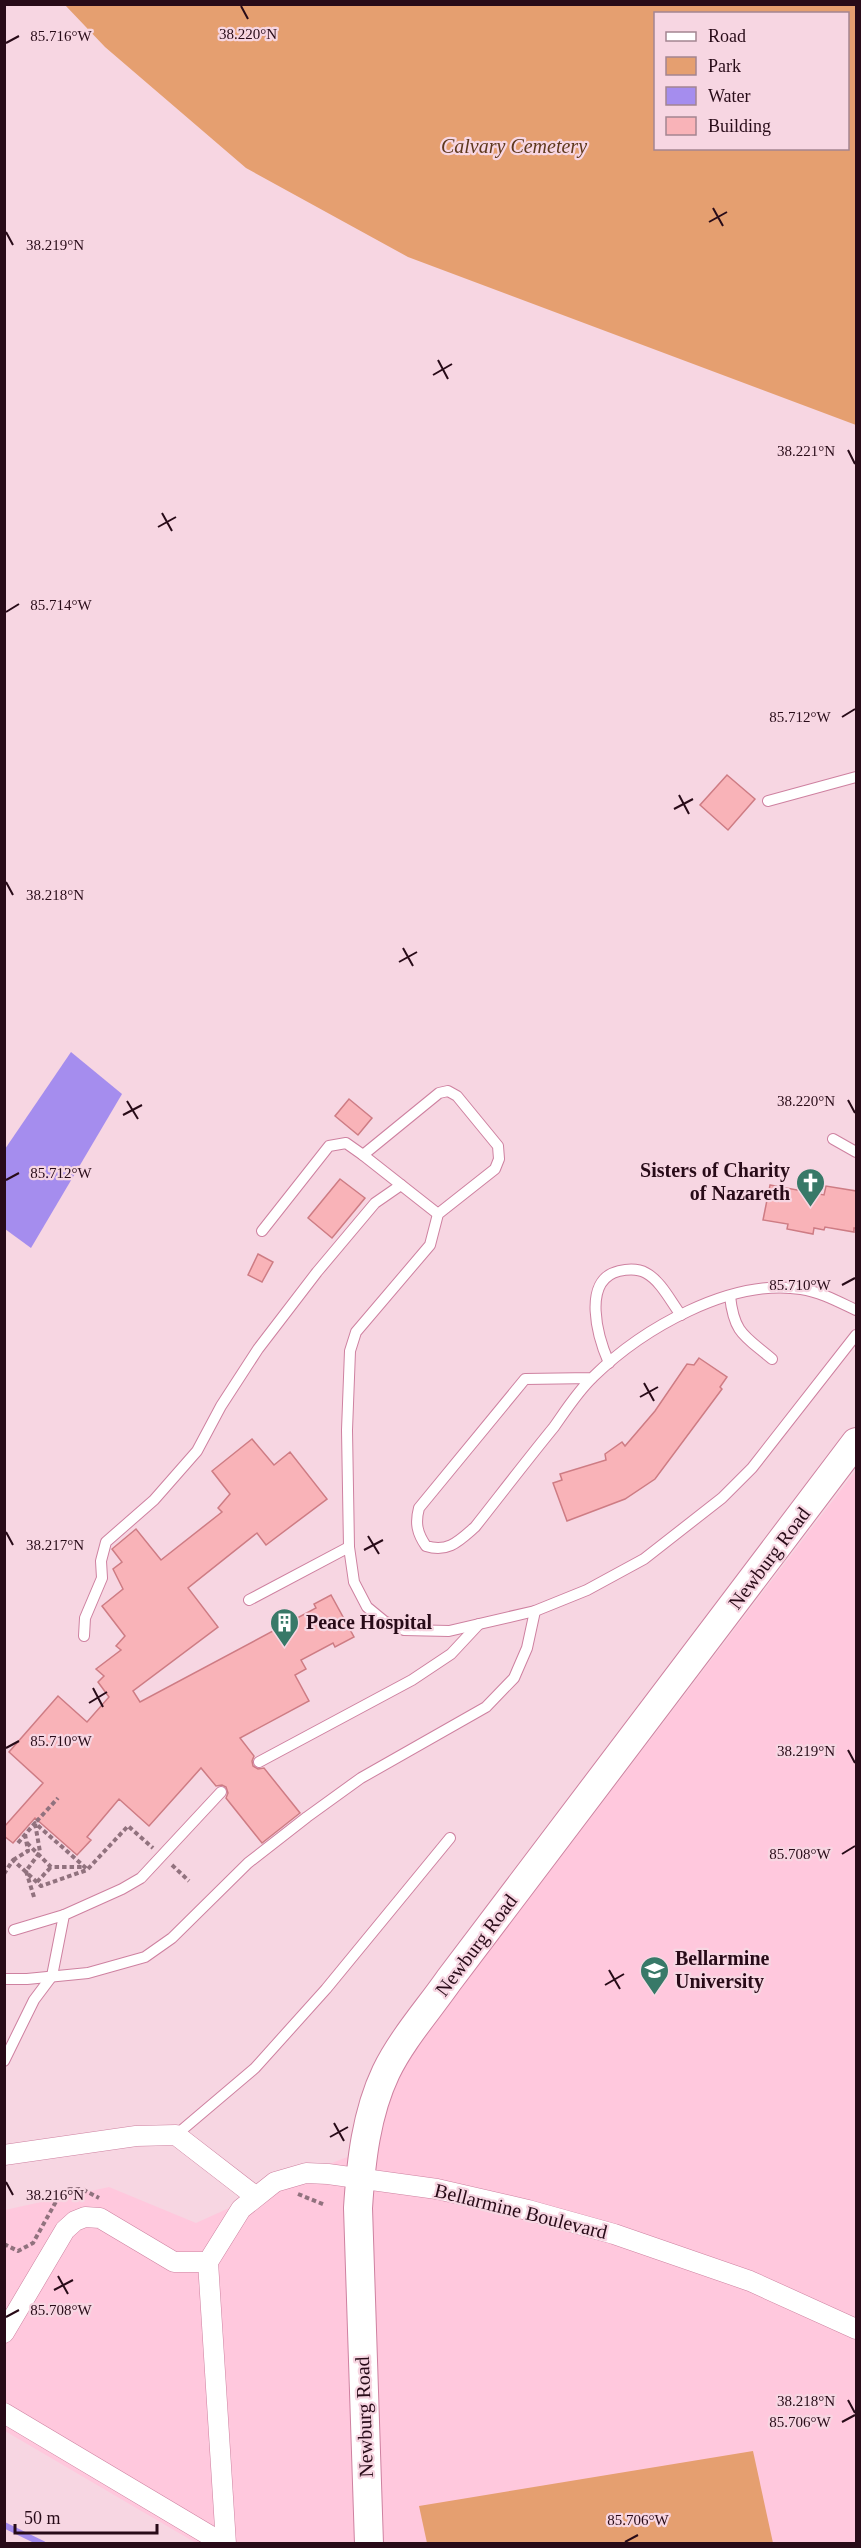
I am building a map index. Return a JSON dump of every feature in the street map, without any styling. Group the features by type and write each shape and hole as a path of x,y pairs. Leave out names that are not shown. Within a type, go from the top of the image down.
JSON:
{"main road":[{"name":"Newburg Road","path":"369,2544 358,2208 370,2116 386,2073 398,2052 456,1971 856,1442"}],"street":[{"path":"4,2155 136,2136 176,2135 255,2196"},
{"name":"Bellarmine Boulevard","path":"208,2262 241,2209 255,2196 275,2182 306,2173 436,2189 614,2234 750,2281 856,2329"},
{"path":"4,2333 65,2230 75,2221 85,2217 105,2221 174,2262 208,2262 225,2544"},
{"path":"4,2412 225,2544"}],"lane":[{"path":"768,801 856,777"},
{"path":"363,1155 439,1093 448,1091 457,1096 498,1146 499,1159 495,1169 438,1214 430,1245 356,1332 350,1351 347,1430 349,1547 354,1582 367,1607 384,1621 404,1630 449,1631 535,1611 587,1590 644,1559 722,1498 752,1468 856,1335"},
{"path":"833,1139 856,1152"},
{"path":"262,1231 329,1146 346,1143 438,1214"},
{"path":"84,1636 87,1612 102,1578 101,1561 106,1542 154,1500 197,1451 221,1406 258,1349 317,1272 375,1203 401,1185"},
{"path":"609,1363 598,1339 597,1294 601,1280 609,1273 634,1269 646,1273 655,1280 681,1315"},
{"path":"592,1377 525,1380 419,1508 416,1521 419,1535 426,1546 447,1548 456,1544 475,1527 592,1377 639,1338 681,1315 730,1296 764,1288 801,1289 828,1297 856,1310"},
{"path":"730,1296 733,1319 739,1331 772,1359"},
{"path":"249,1600 349,1547"},
{"path":"4,1979 27,1980 88,1973 145,1957 172,1938 248,1863 307,1817 361,1778 486,1707 514,1678 527,1648 535,1611"},
{"path":"259,1762 412,1680 451,1654 480,1624"},
{"path":"14,1929 64,1915 141,1878 221,1792"},
{"path":"176,2135 255,2068 326,1989 450,1838"},
{"path":"4,2061 34,2000 52,1976 64,1915"}],"path":[{"path":"18,1843 58,1798"},
{"path":"35,1824 86,1868"},
{"path":"26,1871 38,1854 35,1824"},
{"path":"31,1889 39,1884 86,1868 128,1826 189,1881"},
{"path":"4,1874 13,1860 28,1851 25,1834"},
{"path":"27,1843 51,1867 86,1868"},
{"path":"13,1860 39,1884"},
{"path":"39,1884 51,1867"},
{"path":"26,1871 34,1897"},
{"path":"4,2244 18,2251 33,2243 58,2198 69,2189 82,2189 102,2199"},
{"path":"293,2193 325,2205"}],"shaded area":[{"name":"Bellarmine University","path":"856,1470 856,2543 196,2543 5,2431 5,2210 109,2187 196,2223 306,2173 363,2151 407,2051 544,1879"}],"green space":[{"name":"Calvary Cemetery","path":"65,5 856,5 856,425 408,257 246,168 105,47"},
{"path":"753,2451 773,2543 427,2543 419,2506"}],"water":[{"path":"71,1052 122,1094 31,1248 5,1229 5,1149"}],"building":[{"path":"727,775 755,799 728,830 700,805"},
{"path":"349,1099 372,1118 358,1135 335,1116"},
{"path":"340,1179 365,1198 332,1238 308,1218"},
{"name":"Sisters of Charity of Nazareth","path":"770,1185 824,1195 826,1186 856,1191 856,1228 854,1232 825,1227 824,1230 814,1228 813,1234 787,1229 788,1224 763,1220"},
{"path":"258,1254 273,1262 262,1282 248,1275"},
{"path":"699,1358 727,1377 720,1387 722,1389 655,1479 625,1499 567,1521 553,1483 562,1480 560,1474 606,1460 605,1454 622,1442 625,1446 655,1411 687,1364 694,1365"},
{"name":"Peace Hospital","path":"252,1439 274,1465 290,1452 327,1499 266,1545 257,1533 188,1588 218,1627 133,1691 140,1702 316,1608 314,1604 331,1595 354,1637 335,1647 333,1643 301,1660 306,1669 295,1675 309,1701 240,1738 254,1756 253,1766 258,1769 264,1768 300,1813 262,1843 226,1798 228,1793 226,1787 216,1786 201,1768 149,1826 119,1799 87,1837 91,1840 77,1855 35,1818 13,1843 4,1836 4,1827 43,1783 9,1752 58,1696 87,1722 109,1697 98,1682 104,1676 96,1669 121,1650 116,1646 125,1636 102,1606 123,1589 113,1569 122,1562 112,1549 136,1529 161,1560 222,1512 218,1508 230,1494 212,1471"}],"waterway":[{"path":"4,2525 43,2544"}],"place":[{"name":"Sisters of Charity of Nazareth","path":"811,1208"},
{"name":"Peace Hospital","path":"285,1648"},
{"name":"Bellarmine University","path":"654,1996"}]}
